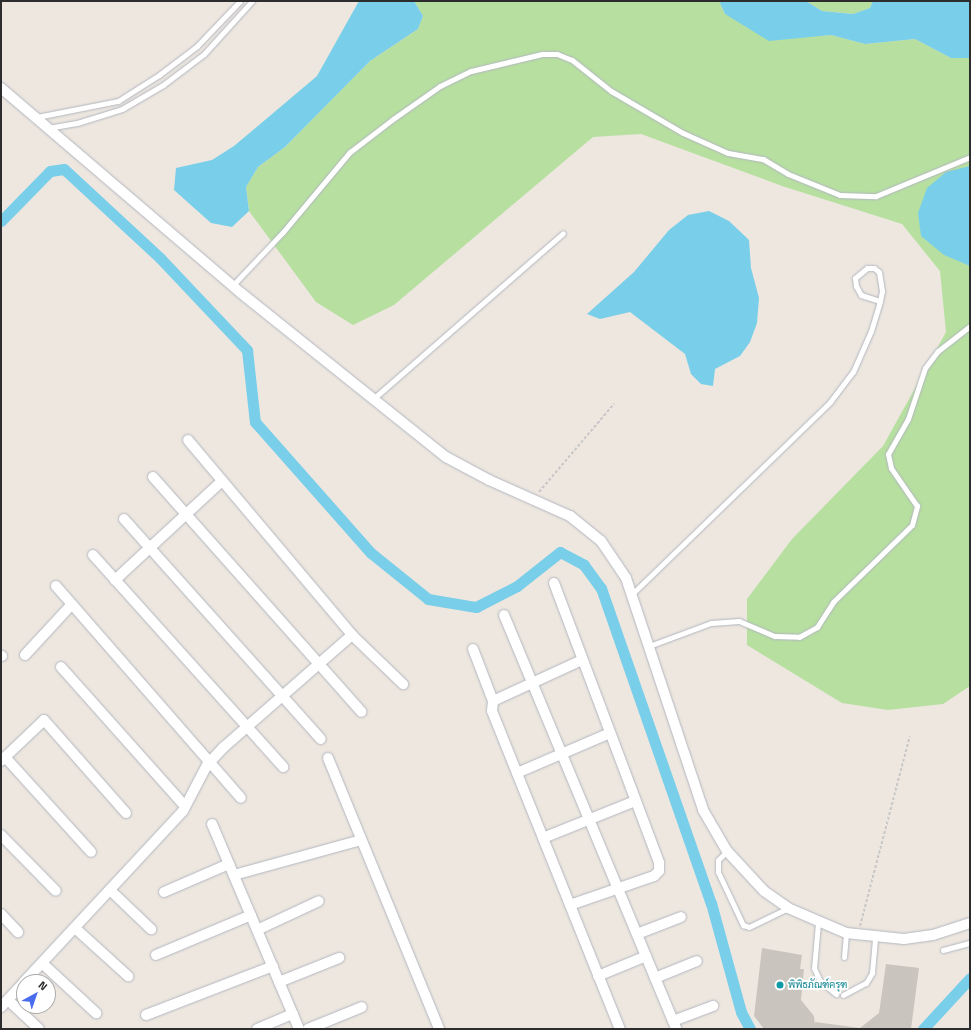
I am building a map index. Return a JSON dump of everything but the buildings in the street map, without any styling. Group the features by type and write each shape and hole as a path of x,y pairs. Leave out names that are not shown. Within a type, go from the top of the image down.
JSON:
{"street":[{"path":"1,88 372,400 446,457 585,526 600,541 622,572 632,594 704,810 727,851 745,874 788,908 818,923 846,933 904,939 933,935 970,924"},
{"path":"188,440 352,635 402,684"},
{"path":"153,477 321,663 362,712"},
{"path":"115,580 222,481"},
{"path":"124,519 321,739"},
{"path":"93,555 246,728 283,767"},
{"path":"554,583 635,801 659,871 654,876 570,905"},
{"path":"56,586 211,761 241,798"},
{"path":"25,655 72,604"},
{"path":"504,615 675,1025 713,1006"},
{"path":"32,974 110,890 185,806 211,761 246,728 352,635"},
{"path":"473,649 493,701 492,710 620,1029"},
{"path":"493,701 582,660"},
{"path":"60,667 185,806"},
{"path":"91,852 3,759 44,720 126,813"},
{"path":"517,773 610,733"},
{"path":"328,758 439,1029"},
{"path":"543,838 635,801"},
{"path":"212,824 299,1029"},
{"path":"1,835 56,891"},
{"path":"234,875 361,840"},
{"path":"164,892 229,864"},
{"path":"110,890 151,929"},
{"path":"257,930 319,902"},
{"path":"1,914 18,932"},
{"path":"156,954 251,915"},
{"path":"637,934 681,917"},
{"path":"75,928 128,976"},
{"path":"598,976 646,956"},
{"path":"279,982 339,958"},
{"path":"655,978 697,961"},
{"path":"42,963 96,1013"},
{"path":"146,1015 273,966"},
{"path":"16,990 4,1003 39,1029"},
{"path":"308,1029 362,1007"},
{"path":"257,1029 293,1014"}],"lane":[{"path":"36,118 118,101 159,75 197,46 240,1"},
{"path":"47,128 77,123 122,109 163,85 204,54 252,1"},
{"path":"233,284 283,232 350,152 393,119 440,86 471,71 542,54 557,54 572,60 611,91 683,133 728,152 763,159 788,174 840,195 876,196 970,157"},
{"path":"372,400 563,233"},
{"path":"632,594 830,402 853,372 871,331 880,301 881,278 874,268 867,268 855,278 856,286 861,295 880,301"},
{"path":"649,646 711,623 739,621 775,636 799,637 817,627 833,602 912,525 917,506 891,468 888,454 908,419 925,368 938,351 970,326"},
{"path":"727,851 718,860 718,872 743,925 749,927 788,908"},
{"path":"818,923 814,968 820,981 836,994"},
{"path":"844,958 846,933"},
{"path":"843,995 866,983 872,973 875,937"},
{"path":"943,950 970,943"}],"path":[{"path":"533,499 614,404"},
{"path":"858,935 910,736"}],"green space":[{"path":"414,1 719,1 725,14 806,37 831,35 865,44 915,39 951,58 970,58 970,686 943,704 888,710 842,703 747,645 747,599 792,539 883,446 946,332 940,271 902,224 782,186 641,134 593,137 394,305 353,325 316,302 249,211 246,187 258,167 285,147 370,61 418,29 423,16"},
{"path":"806,1 873,1 870,8 853,14 822,11"}],"water":[{"path":"359,1 414,1 423,16 418,29 370,61 285,147 258,167 246,187 249,211 232,227 211,223 174,190 176,168 212,160 234,146 317,76"},
{"path":"719,1 806,1 822,11 853,14 870,8 873,1 970,1 970,58 951,58 915,39 865,44 831,35 769,41 725,14"},
{"path":"970,166 970,266 944,255 921,236 918,213 927,188 946,172"},
{"path":"709,211 729,221 749,240 751,268 759,298 757,323 750,342 740,356 715,369 713,386 701,384 691,374 685,354 630,312 600,319 587,314 634,272 669,230 688,215"}],"waterway":[{"path":"1,221 50,171 64,169 160,258 247,350 255,422 371,553 428,599 476,607 517,586 560,552 584,565 601,588 711,903 741,1012 750,1029"},
{"path":"923,1029 970,978"}],"place":[{"name":"พิพิธภัณฑ์ครุฑ","path":"780,985"}]}
